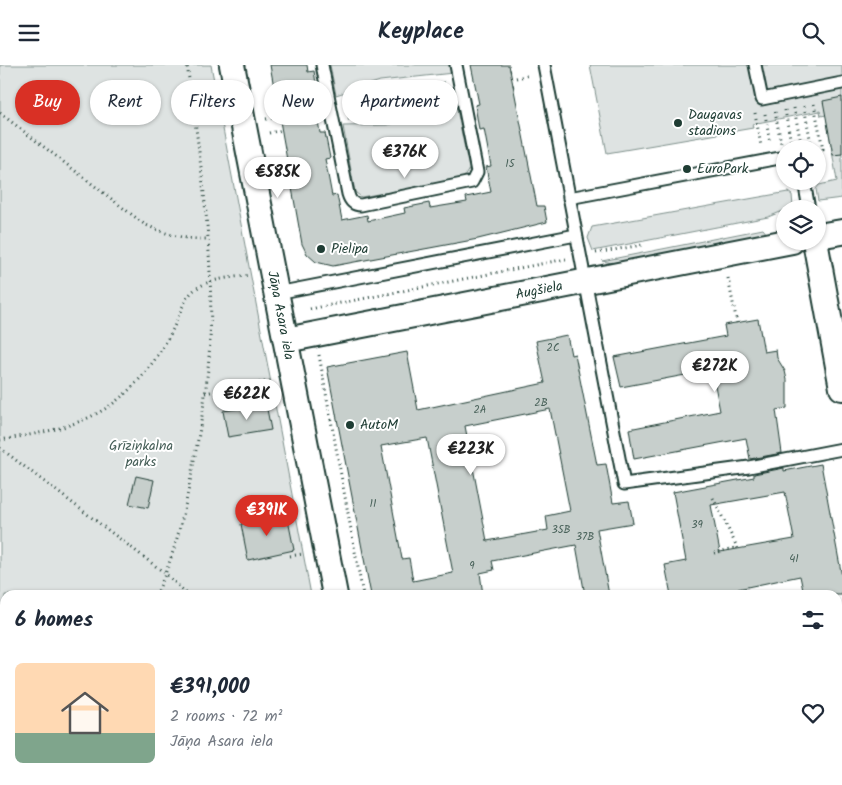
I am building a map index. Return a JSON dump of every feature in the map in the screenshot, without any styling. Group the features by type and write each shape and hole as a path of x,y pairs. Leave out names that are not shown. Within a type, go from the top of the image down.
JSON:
{"street":[{"name":"Jāņa Asara iela","path":"232,65 334,590"},
{"path":"826,235 842,232"},
{"name":"Augšiela","path":"286,340 776,244"},
{"path":"817,250 842,388"}],"lane":[{"path":"322,65 325,80"},
{"path":"332,115 350,201 355,205 472,182 477,171 456,65"},
{"path":"544,65 624,484 749,467 842,449"},
{"path":"755,65 783,95 842,83"},
{"path":"569,198 776,159"},
{"path":"277,293 576,235"}],"path":[{"path":"158,590 166,574 188,496 210,341 208,239 201,157 187,65"},
{"path":"783,95 790,140"},
{"path":"783,95 799,140"},
{"path":"783,95 807,140"},
{"path":"783,95 816,140"},
{"path":"778,140 783,95"},
{"path":"778,140 783,95"},
{"path":"776,159 754,101 783,95"},
{"path":"458,98 462,97"},
{"path":"0,113 144,224 166,234 190,240 208,239"},
{"path":"333,120 342,119"},
{"path":"258,121 264,120"},
{"path":"261,134 282,131"},
{"path":"310,309 646,244"},
{"path":"0,440 67,426 87,418 120,398 147,370 164,345 192,292 209,282 258,274"},
{"path":"728,278 737,323"},
{"path":"317,348 362,590"},
{"path":"204,393 278,379"},
{"path":"246,403 281,397"},
{"path":"0,448 166,574 183,590"},
{"path":"713,497 739,549 714,553"},
{"path":"290,556 312,552"}],"green space":[{"name":"Grīziņkalna parks","path":"0,65 211,65 214,80 171,80 171,125 222,125 310,590 0,590"},
{"path":"330,65 452,65 453,73 389,80 342,80 342,93 336,95"},
{"name":"Daugavas stadions","path":"590,65 842,65 842,198 818,200 816,190 826,190 826,183 837,181 826,115 821,116 820,111 752,124 753,128 607,153"},
{"path":"458,115 469,169 463,179 361,197 355,192 343,126 458,125"},
{"path":"788,192 792,195 792,200 776,200 776,214 768,217 593,251 588,238 592,227"},
{"path":"763,229 767,234 617,264 602,261"}],"building":[{"path":"270,65 307,65 308,72 314,71 315,80 273,80"},
{"path":"471,65 509,65 537,206 544,206 547,222 478,239 333,266 316,262 307,254 302,244 281,125 319,125 320,133 325,133 330,158 325,159 332,196 337,195 342,220 367,215 368,221 405,213 404,208 429,203 430,208 467,202 466,197 491,192 486,167 491,166 484,129 479,130 475,105 479,104"},
{"path":"842,97 842,154 833,155 823,101"},
{"path":"758,319 764,352 776,350 777,358 785,371 787,380 787,408 776,410 782,453 750,459 746,438 634,459 629,429 720,411 712,370 621,387 614,357 726,336 724,325"},
{"path":"567,335 571,355 575,354 597,465 606,464 613,503 629,501 633,523 597,529 608,590 584,590 576,545 492,561 494,570 480,573 482,590 370,590 327,367 407,352 418,410 545,383 536,341","holes":["550,409 570,511 546,516 548,530 487,541 465,426","427,438 453,573 413,581 409,558 402,559 381,446"]},
{"path":"266,404 271,430 228,437 223,411"},
{"path":"821,464 842,577 842,590 803,590 800,576 733,590 670,590 665,565 686,561 673,492 754,477 754,474 784,468 784,471","holes":["785,492 794,539 720,552 711,505"]},
{"path":"136,476 154,480 148,508 129,504"},
{"path":"287,515 294,550 248,560 241,524"}],"place":[{"name":"Daugavas stadions","path":"678,123"},
{"name":"EuroPark","path":"687,169"},
{"name":"Pielipa","path":"321,249"},
{"name":"AutoM","path":"350,425"}]}
